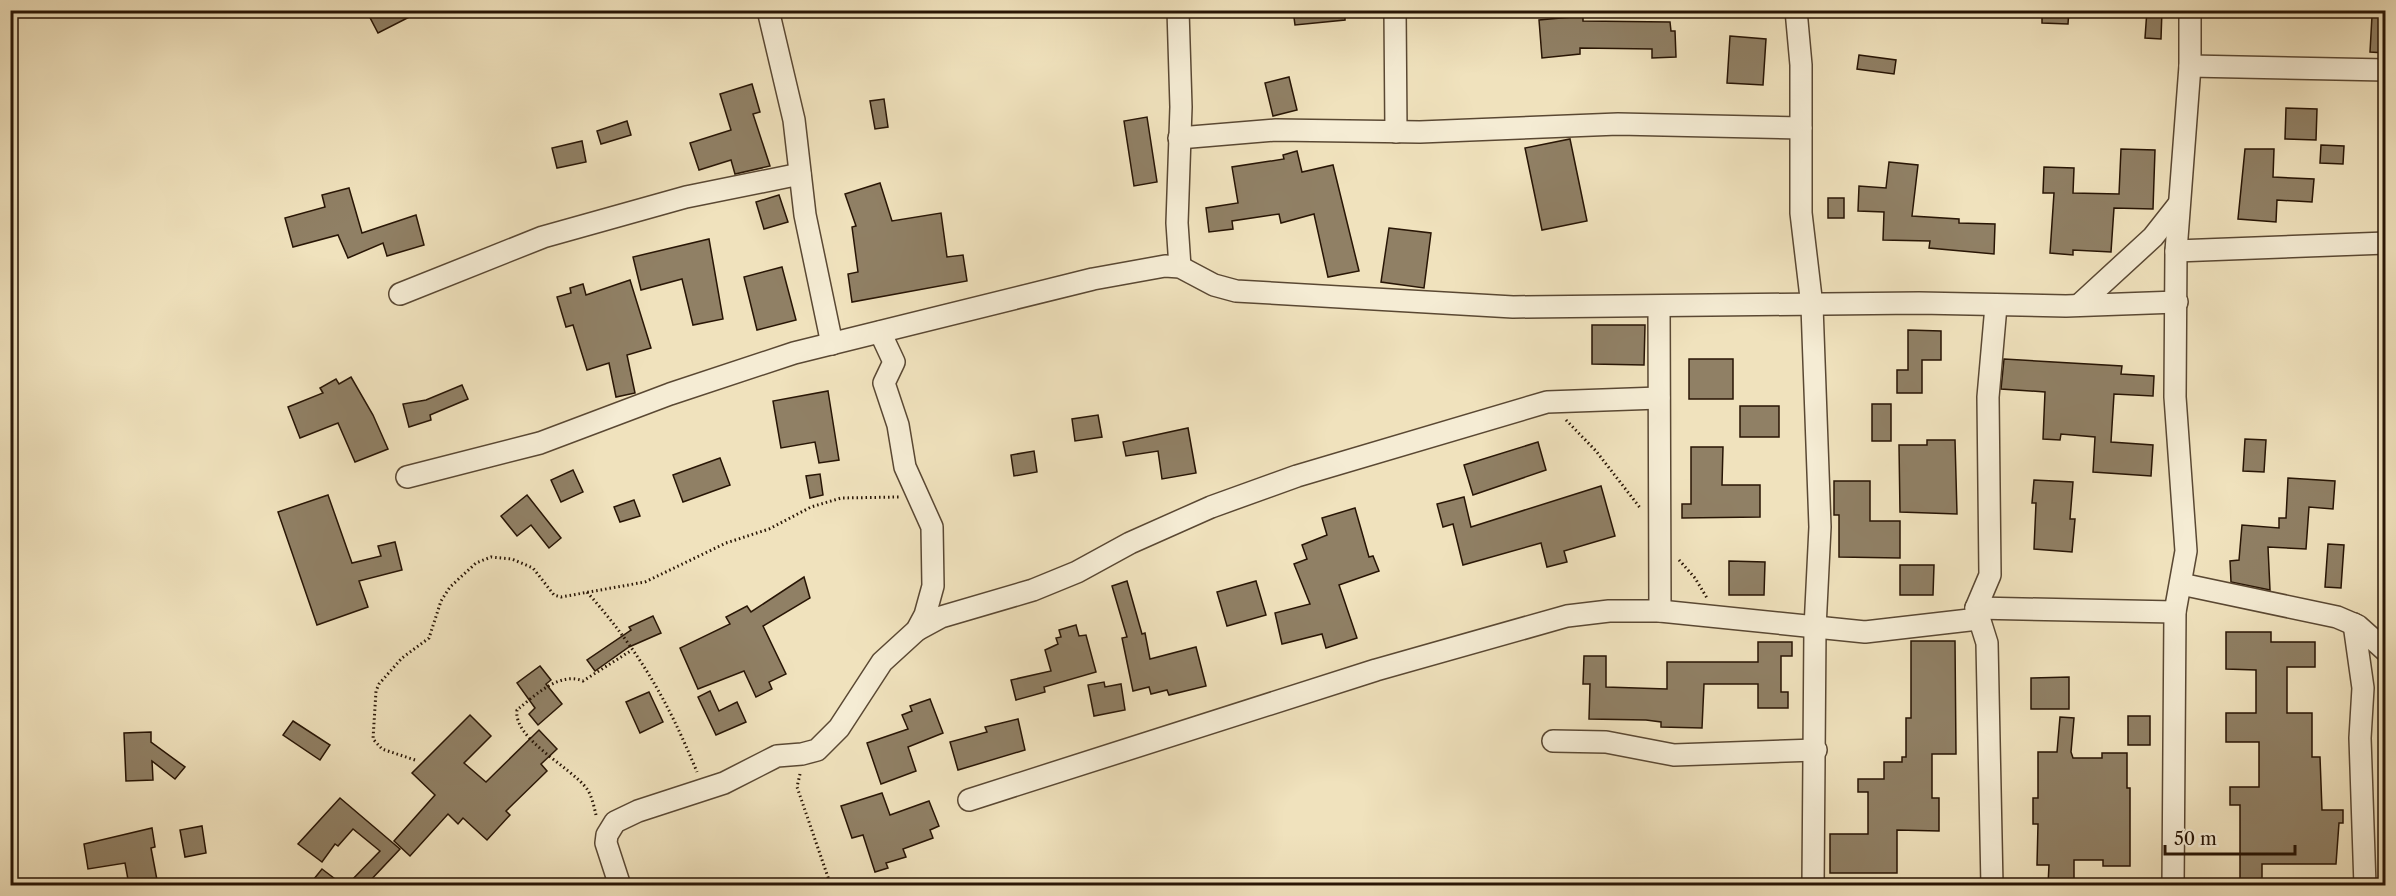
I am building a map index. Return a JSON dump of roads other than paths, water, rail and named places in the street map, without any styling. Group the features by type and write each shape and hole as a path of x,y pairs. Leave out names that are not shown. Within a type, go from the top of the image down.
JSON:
{"street":[{"path":"768,10 794,120 805,215 832,344"},
{"path":"1178,10 1177,223 1180,267"},
{"path":"1395,10 1396,132"},
{"path":"1796,10 1801,65 1801,213 1812,306 1820,527 1815,628 1816,750 1813,885"},
{"path":"2173,885 2175,612 2181,584 2186,525 2175,397 2176,251 2190,66 2190,10"},
{"path":"2190,66 2385,70"},
{"path":"1179,138 1276,130 1396,132 1618,124 1801,128"},
{"path":"400,294 543,237 686,197 800,174"},
{"path":"2079,305 2152,237 2179,204"},
{"path":"2176,251 2385,243"},
{"path":"407,477 540,443 670,394 794,353 1093,279 1165,266 1180,267 1214,285 1236,291 1513,307 1812,306 1919,303 1996,306 2177,302"},
{"path":"1992,885 1987,643 1977,614 1990,575 1988,397 1996,306"},
{"path":"1659,307 1660,611"},
{"path":"880,332 894,362 894,367 885,379 885,389 898,425 905,467 933,527 935,555 930,602 917,630"},
{"path":"620,885 606,843 607,836 615,822 638,811 724,783 777,756 817,750 839,728 882,662 917,630 941,616 1034,590 1077,572 1130,543 1222,503 1297,476 1547,402 1659,398"},
{"path":"2181,584 2337,617 2354,624 2373,638 2385,651"},
{"path":"969,800 1376,670 1567,616 1609,610 1660,611 1865,632 1977,614 2175,612"},
{"path":"2354,624 2363,688 2360,738 2365,885"},
{"path":"1553,741 1606,742 1674,755 1816,750"}]}
